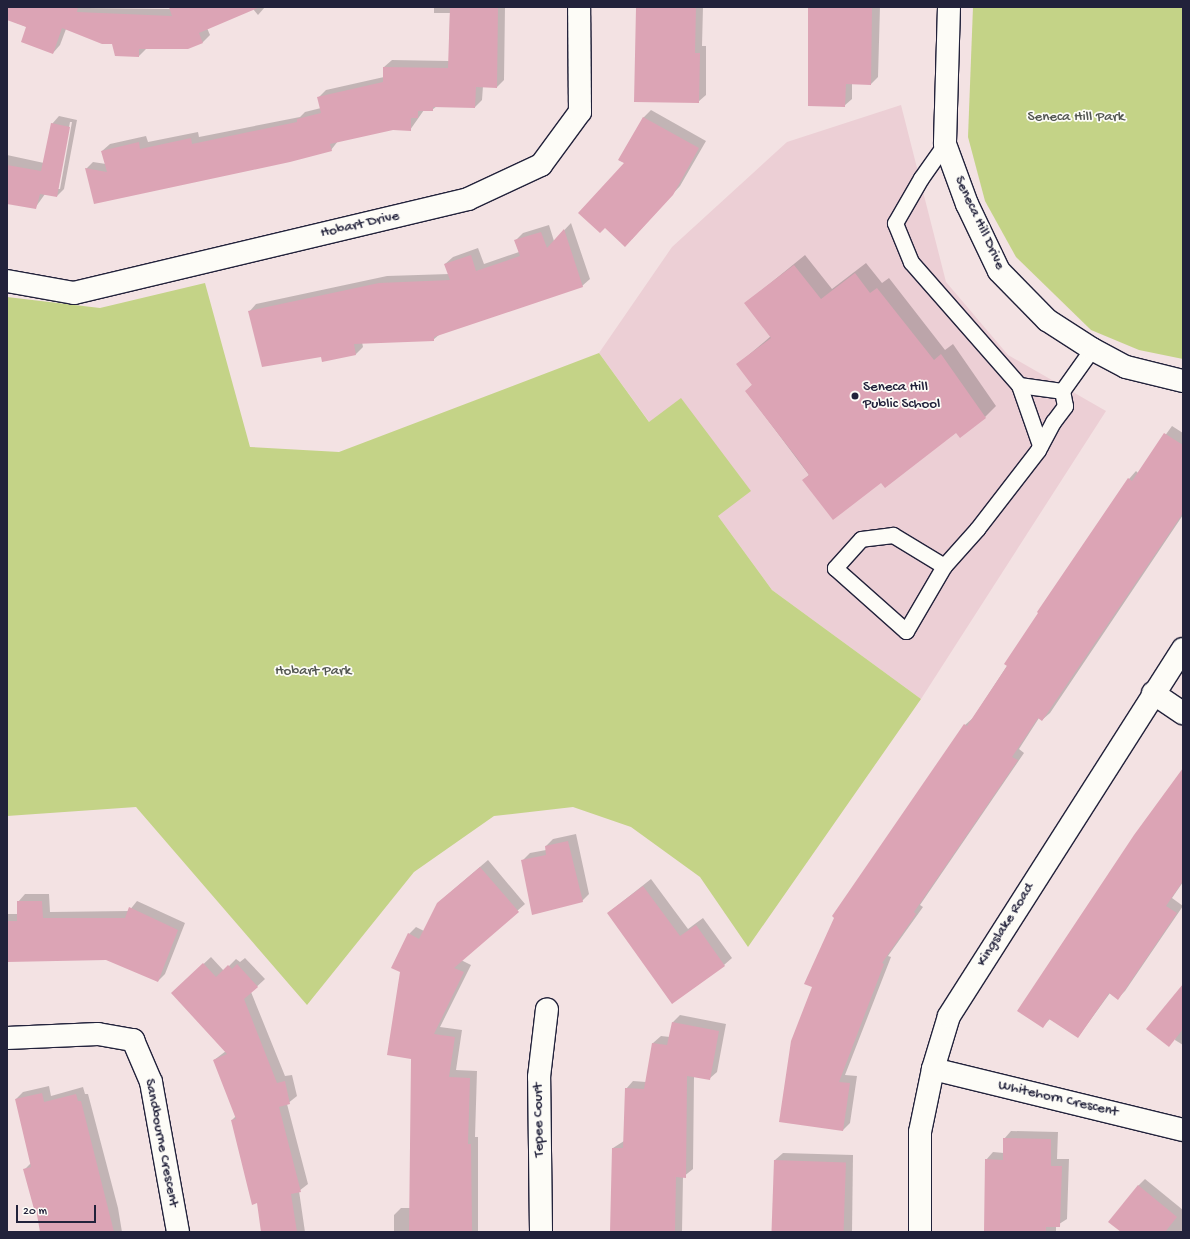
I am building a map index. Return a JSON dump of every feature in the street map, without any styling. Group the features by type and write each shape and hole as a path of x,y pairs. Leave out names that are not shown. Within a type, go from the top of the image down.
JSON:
{"street":[{"name":"Hobart Drive","path":"7,281 74,292 468,199 541,166 580,112 579,7"},
{"name":"Seneca Hill Drive","path":"949,7 945,144 967,204 999,271 1047,320 1092,349 1126,367 1183,381"},
{"name":"Kingslake Road","path":"920,1232 920,1132 933,1069 949,1016 1153,693 1183,649"},
{"path":"1153,693 1183,713"},
{"name":"Tepee Court","path":"541,1232 539,1077 547,1009"},
{"name":"Sandbourne Crescent","path":"7,1038 98,1034 133,1040 151,1082 178,1232"},
{"name":"Whitehorn Crescent","path":"933,1069 1183,1130"}],"lane":[{"path":"945,144 921,178 895,223 911,262 1019,385 1040,445"},
{"path":"1062,391 1092,349"},
{"path":"1019,385 1062,391"},
{"path":"944,566 893,535 861,539 835,568 906,631 944,566 977,529 1040,445 1053,422 1066,406 1062,391"}],"shaded area":[{"name":"Seneca Hill Public School","path":"901,105 946,282 1008,355 1106,411 921,699 772,590 599,353 672,247 787,142"}],"green space":[{"name":"Seneca Hill Park","path":"973,7 1183,7 1183,359 1139,350 1091,330 1016,257 985,201 968,137"},
{"name":"Hobart Park","path":"205,283 250,447 339,452 599,353 649,422 681,398 751,491 718,516 772,590 921,699 748,947 700,877 631,827 573,807 494,816 414,872 307,1005 136,807 7,816 7,297 100,308"}],"building":[{"path":"7,7 78,7 77,12 172,16 169,7 260,7 199,33 203,43 188,49 139,49 139,57 115,56 112,44 102,44 62,28 53,54 21,42 26,27 7,20"},
{"path":"450,7 498,7 497,88 476,87 475,108 433,107 433,111 418,111 418,118 411,118 411,131 393,130 330,144 332,151 290,162 94,204 85,168 107,172 101,151 139,142 140,149 191,138 192,144 297,122 297,119 321,113 317,97 383,82 383,67 448,68"},
{"path":"696,7 695,53 700,53 699,103 634,102 636,8"},
{"path":"808,7 872,7 871,85 846,84 845,107 808,106"},
{"path":"643,117 699,148 673,195 625,247 605,228 600,233 578,213 624,163 618,160"},
{"path":"51,123 70,127 57,197 40,194 36,209 7,204 7,165 41,171"},
{"path":"564,229 583,287 434,337 434,341 354,344 356,355 322,362 321,357 262,367 248,311 379,283 450,280 444,264 471,255 476,271 520,256 514,240 541,232 547,248"},
{"path":"794,265 821,299 855,273 870,293 877,288 934,360 941,354 986,418 960,438 956,433 885,488 881,483 833,520 802,480 809,475 745,391 752,385 736,364 771,338 744,303"},
{"path":"1164,433 1183,445 1183,513 1042,721 1038,718 1012,757 1018,760 914,912 916,914 882,963 884,964 839,1082 850,1083 843,1131 779,1122 791,1041 812,987 804,984 834,918 832,916 964,724 967,726 1007,666 1004,664 1038,613 1037,612 1128,478 1132,481"},
{"path":"1183,768 1183,881 1166,906 1177,913 1118,1000 1109,993 1078,1038 1049,1019 1043,1028 1017,1011 1134,835"},
{"path":"568,841 583,902 532,915 521,860 546,855 545,846"},
{"path":"480,867 519,912 454,968 464,972 434,1034 455,1037 449,1077 470,1078 468,1144 471,1144 472,1232 409,1232 411,1059 387,1055 400,972 391,968 408,933 419,939 437,903"},
{"path":"643,886 680,936 696,925 725,966 672,1004 607,913"},
{"path":"17,901 42,901 43,918 125,918 129,907 178,930 158,982 106,960 7,962 7,921 17,921"},
{"path":"203,963 216,977 228,965 232,969 237,964 258,987 244,999 277,1083 285,1081 290,1104 279,1107 301,1192 291,1194 297,1232 261,1232 257,1203 252,1205 231,1120 236,1119 213,1060 227,1054 171,993"},
{"path":"1183,984 1183,1029 1169,1047 1146,1029"},
{"path":"672,1022 719,1031 710,1080 687,1076 686,1178 676,1177 675,1232 610,1232 612,1148 623,1148 625,1088 644,1089 652,1043 667,1045"},
{"path":"42,1093 44,1102 76,1094 78,1101 81,1101 114,1232 40,1232 36,1209 34,1209 23,1169 31,1167 15,1099"},
{"path":"1003,1138 1051,1139 1051,1166 1062,1166 1060,1227 1046,1227 1046,1232 984,1232 985,1159 1003,1160"},
{"path":"774,1160 846,1163 844,1232 771,1232"},
{"path":"1138,1185 1177,1217 1165,1232 1121,1232 1108,1222"}],"place":[{"name":"Seneca Hill Public School","path":"855,396"}]}
